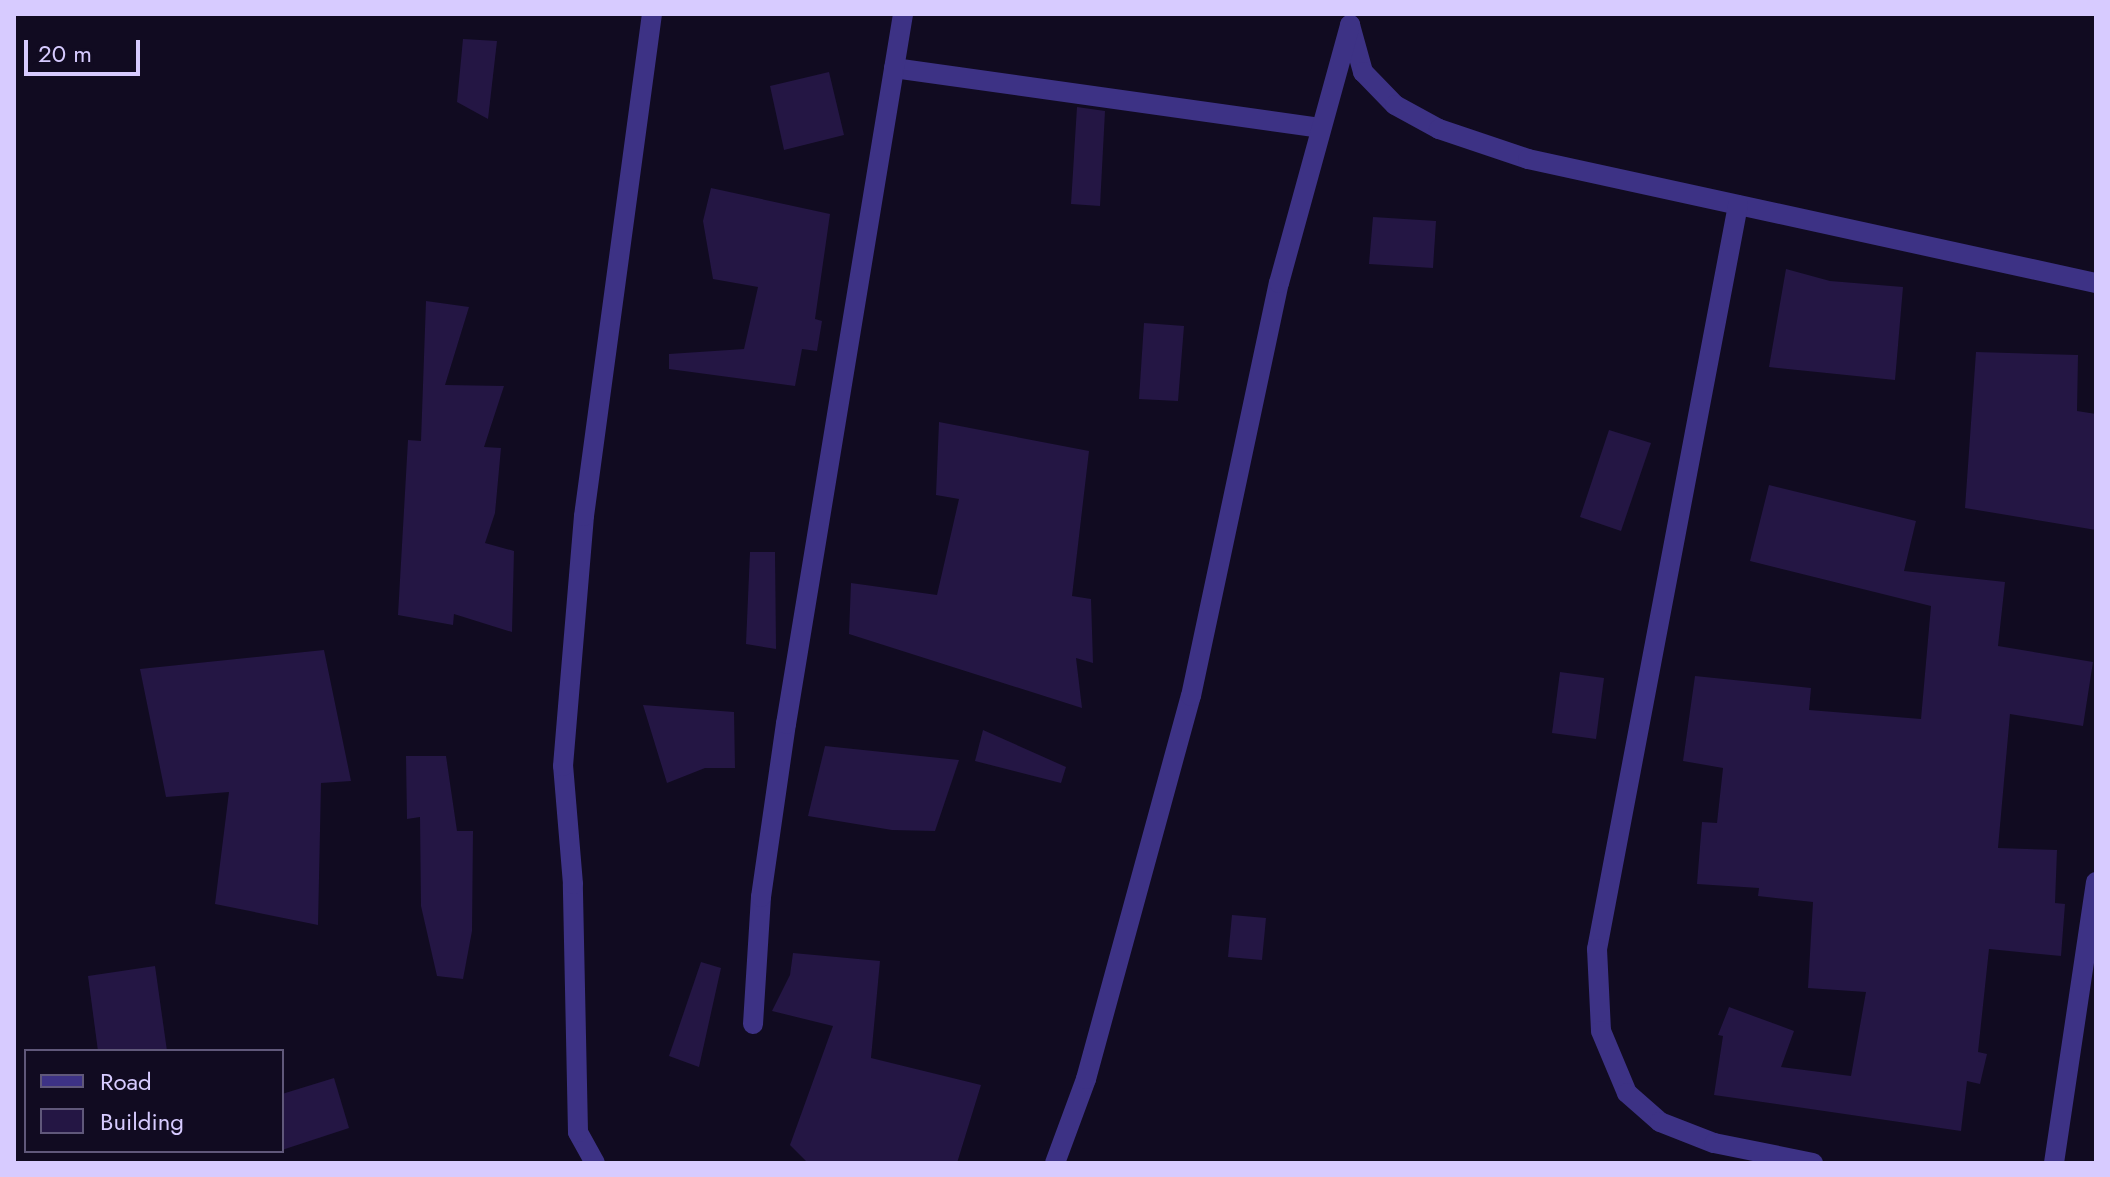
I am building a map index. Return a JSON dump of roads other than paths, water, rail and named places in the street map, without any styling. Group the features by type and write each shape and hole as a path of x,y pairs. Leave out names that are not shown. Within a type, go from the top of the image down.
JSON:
{"street":[{"path":"595,1163 578,1132 573,884 563,766 584,516 652,14"},
{"path":"753,1024 761,897 784,738 903,14"},
{"path":"1055,1163 1086,1079 1191,696 1247,420 1349,20"},
{"path":"1349,20 1363,72 1395,105 1439,129 1528,159 2096,283"},
{"path":"894,68 1320,128"},
{"path":"1738,205 1597,949 1601,1031 1627,1093 1660,1122 1714,1143 1813,1163"},
{"path":"2054,1163 2096,882"}]}
